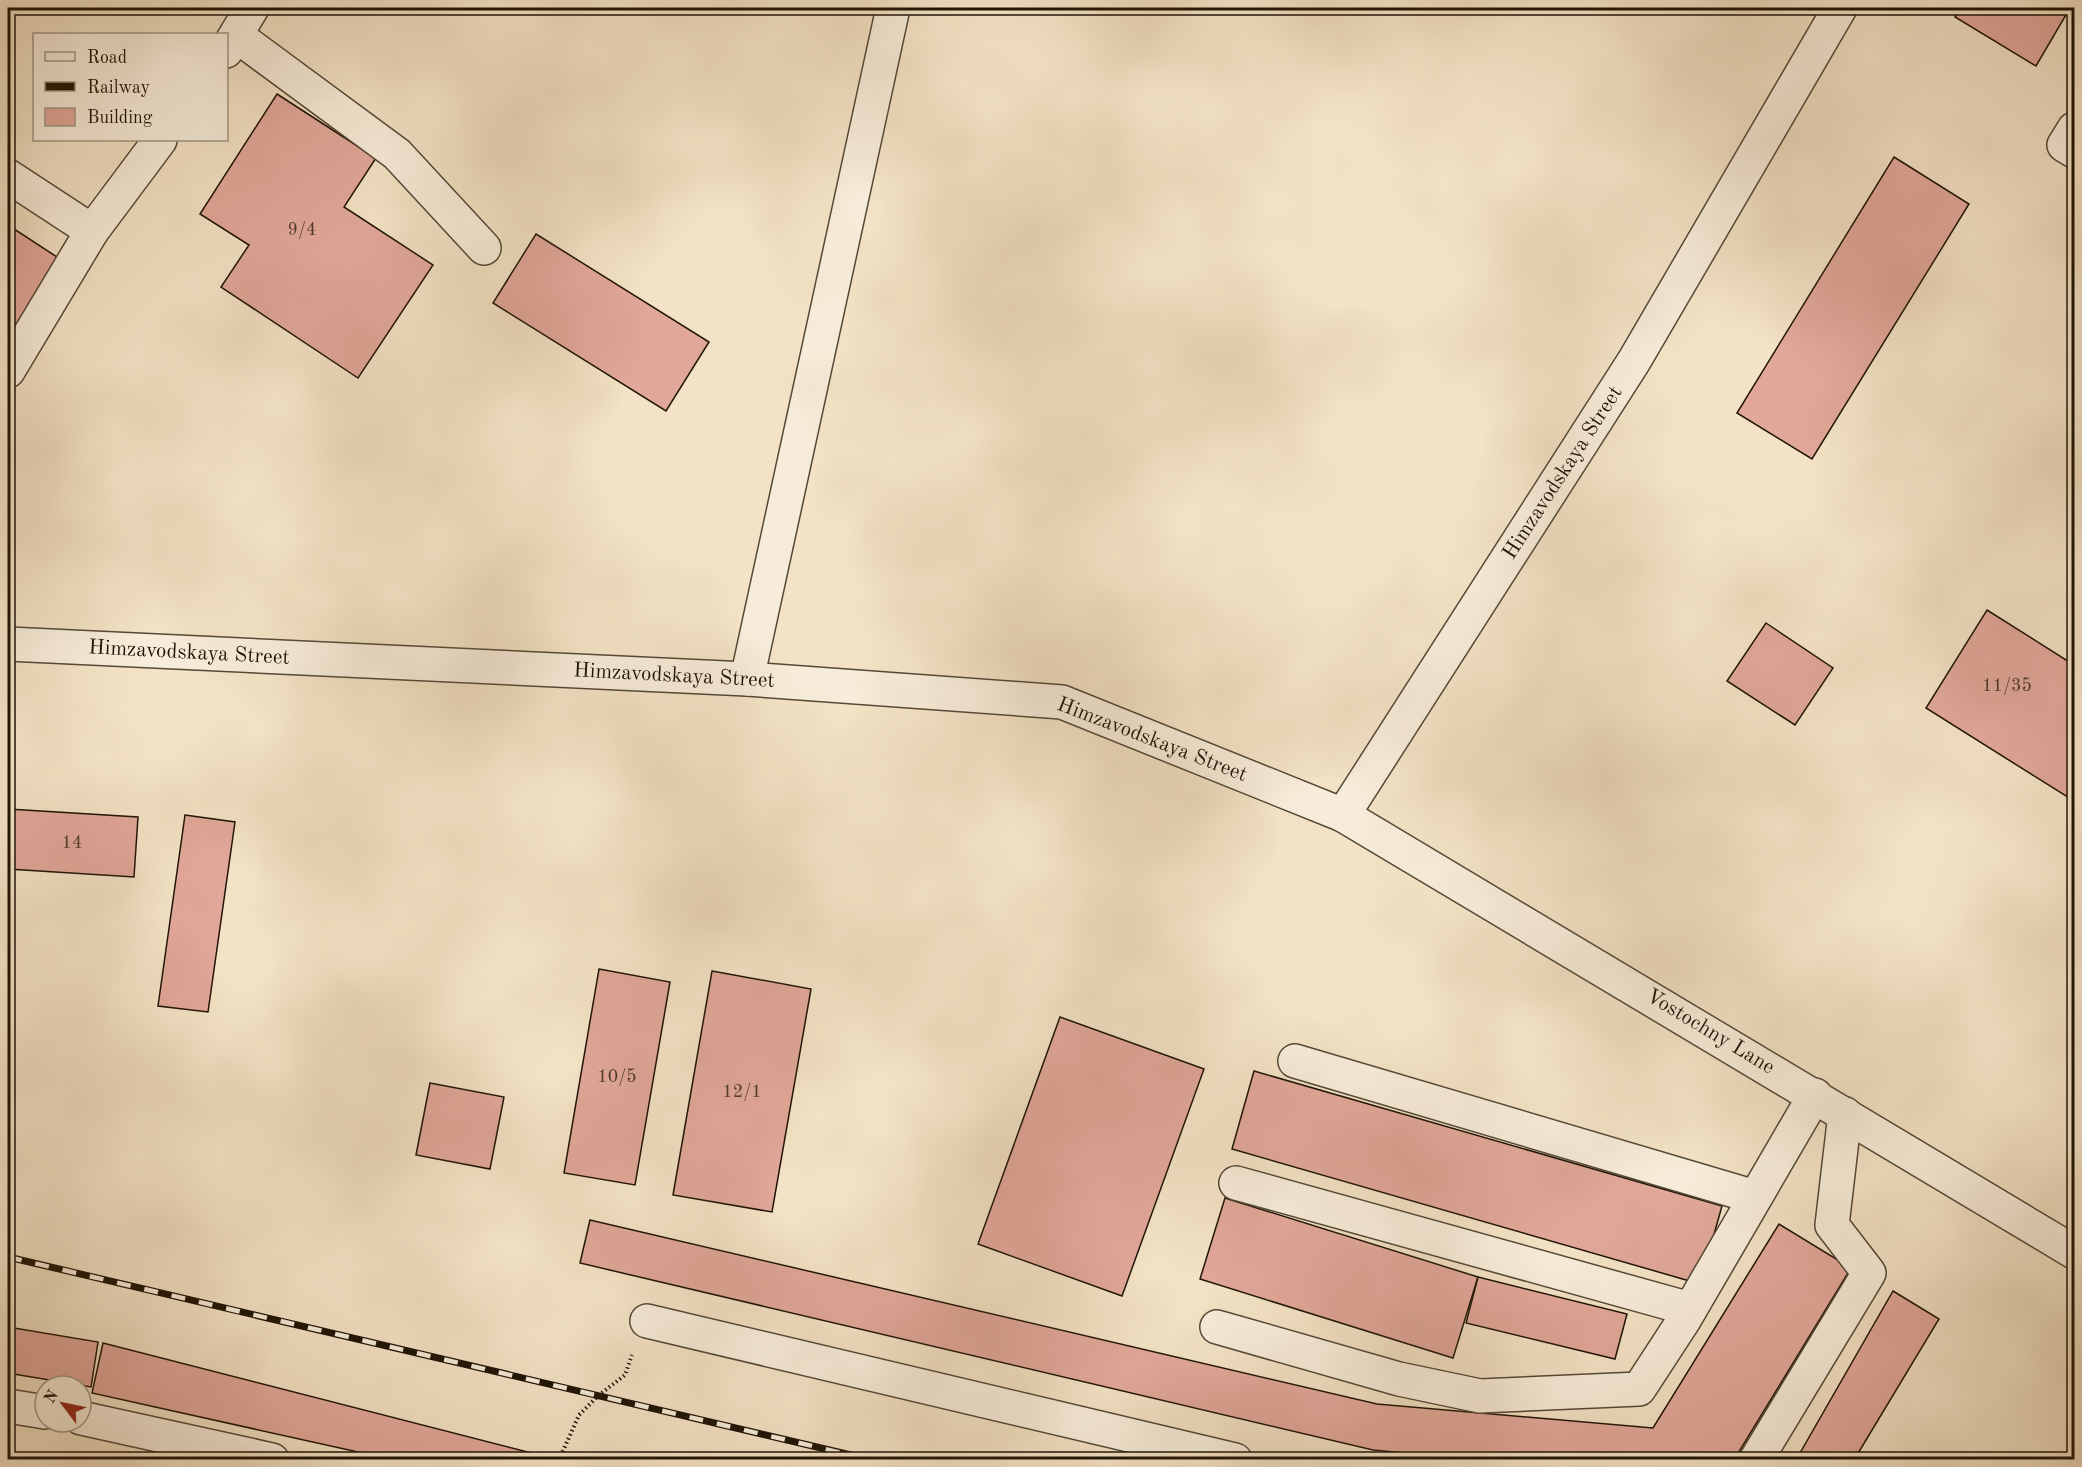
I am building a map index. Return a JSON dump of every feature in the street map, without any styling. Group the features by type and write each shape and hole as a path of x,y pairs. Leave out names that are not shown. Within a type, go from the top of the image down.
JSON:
{"street":[{"path":"252,8 232,44 397,154 484,248"},
{"path":"747,679 893,8"},
{"name":"Himzavodskaya Street","path":"8,644 747,679 1062,702 1343,815 1634,361 1840,8"},
{"path":"2074,129 2064,145 2074,151"},
{"path":"8,371 92,231 159,141"},
{"path":"8,176 92,231"},
{"name":"Vostochny Lane","path":"1343,815 1815,1095 2074,1252"},
{"path":"1295,1061 1755,1197"},
{"path":"1216,1327 1399,1379 1480,1396 1639,1389 1690,1309 1815,1095"},
{"path":"1756,1460 1869,1273 1832,1225 1845,1114"},
{"path":"1236,1183 1690,1309"},
{"path":"646,1322 1235,1460"},
{"path":"8,1406 33,1410"},
{"path":"93,1421 272,1460"}],"path":[{"path":"560,1460 579,1415 599,1395 625,1375 646,1322"}],"building":[{"path":"1961,8 2070,8 2036,66 1955,17"},
{"path":"277,94 376,158 344,207 433,265 358,378 221,287 249,245 200,214"},
{"path":"1894,157 1969,204 1812,459 1737,413"},
{"path":"8,225 60,259 8,339"},
{"path":"536,234 709,342 666,411 493,303"},
{"path":"1987,610 2074,665 2074,801 1926,708"},
{"path":"1766,623 1833,668 1795,725 1727,681"},
{"path":"8,809 138,817 134,877 8,869"},
{"path":"185,815 235,822 208,1012 158,1006"},
{"path":"599,969 670,982 635,1185 564,1173"},
{"path":"712,971 811,989 772,1212 673,1195"},
{"path":"1060,1017 1204,1069 1122,1296 978,1244"},
{"path":"1254,1071 1722,1206 1700,1284 1232,1149"},
{"path":"430,1083 504,1097 490,1169 416,1155"},
{"path":"1225,1198 1478,1277 1453,1358 1200,1279"},
{"path":"590,1220 1377,1404 1653,1428 1779,1224 1851,1268 1734,1460 1478,1460 1373,1450 580,1263"},
{"path":"1478,1277 1627,1314 1615,1359 1466,1323"},
{"path":"1893,1291 1939,1319 1854,1460 1796,1460"},
{"path":"8,1327 98,1342 93,1374 33,1374 33,1377 8,1373"},
{"path":"103,1343 559,1460 394,1460 93,1393"}],"railway":[{"path":"8,1257 872,1460"}]}
